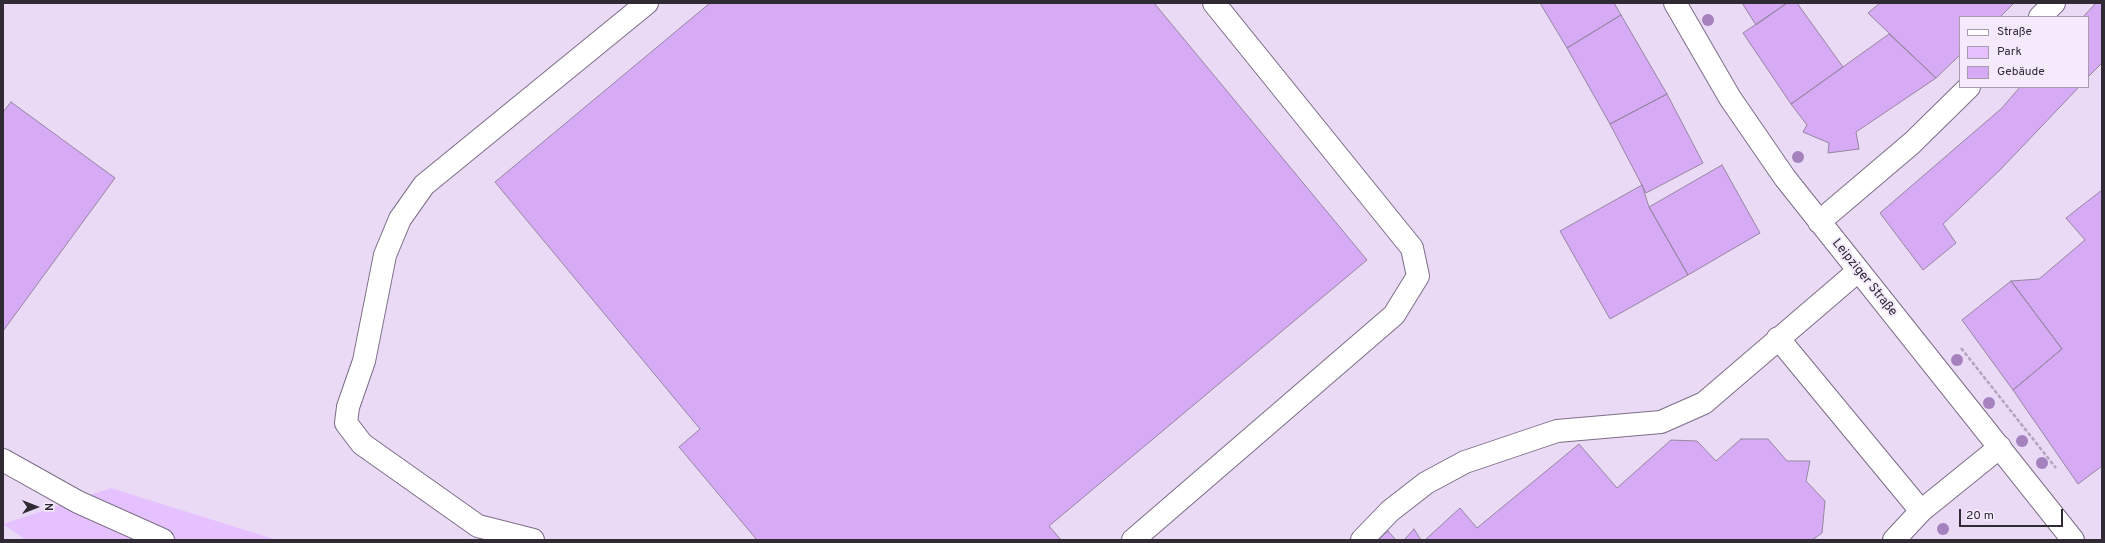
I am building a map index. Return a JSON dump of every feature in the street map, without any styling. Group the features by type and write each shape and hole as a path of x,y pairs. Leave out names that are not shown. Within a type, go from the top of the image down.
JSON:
{"street":[{"path":"533,540 473,533 362,444 346,423 348,407 364,361 385,255 400,219 424,185 647,3"},
{"path":"1133,540 1394,315 1418,276 1412,248 1214,3"},
{"name":"Leipziger Straße","path":"1675,3 1734,104 1786,178 1819,222 2073,540"},
{"path":"2041,16 2054,3"},
{"path":"1819,222 1912,143 1968,88"},
{"path":"1362,540 1390,511 1426,483 1465,462 1557,431 1661,422 1704,403 1858,271"},
{"path":"1778,338 1921,511"},
{"path":"1894,540 1921,511 2000,447"},
{"path":"3,460 78,502 163,540"}],"path":[{"path":"1958,345 2057,470"}],"green space":[{"path":"111,488 277,540 26,540 3,524"}],"building":[{"path":"710,3 1154,3 1367,260 1049,526 1061,540 757,540 679,447 700,429 495,182"},
{"path":"1540,3 1614,3 1621,15 1567,48"},
{"path":"1742,3 1787,3 1756,25"},
{"path":"1787,3 1797,3 1843,67 1791,104 1743,33"},
{"path":"1880,3 2014,3 2001,16 1959,16 1959,56 1936,78 1868,13"},
{"path":"2096,3 2102,3 2102,63 2089,76 2089,16 2084,16"},
{"path":"1621,15 1667,94 1610,124 1567,48"},
{"path":"1889,34 1936,78 1856,132 1859,149 1828,153 1829,143 1803,132 1807,125 1791,104"},
{"path":"2019,88 2078,88 2000,170 1943,224 1956,243 1923,270 1880,213 2002,108"},
{"path":"1667,94 1703,163 1646,193 1610,124"},
{"path":"11,102 115,178 3,331 3,112"},
{"path":"1722,165 1760,233 1688,275 1649,207"},
{"path":"1642,185 1649,207 1688,275 1610,319 1560,231"},
{"path":"2102,190 2102,466 2078,484 2013,390 2062,349 2011,281 2039,279 2085,240 2066,218"},
{"path":"2011,281 2062,349 2013,390 1962,320"},
{"path":"1741,439 1768,439 1787,461 1810,461 1806,481 1825,501 1822,533 1812,540 1425,540 1460,508 1477,528 1579,444 1617,488 1671,440 1697,441 1716,461"},
{"path":"1414,529 1421,540 1404,540"},
{"path":"1388,531 1396,540 1378,540"}]}
